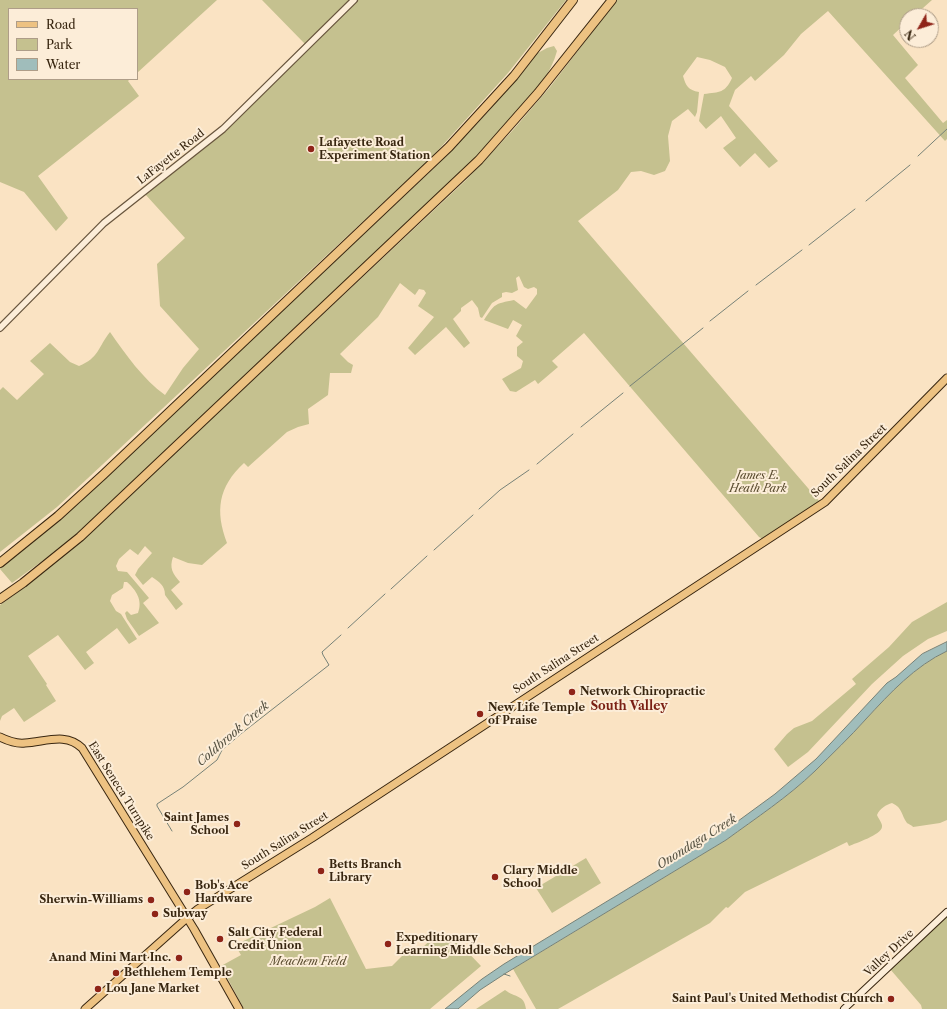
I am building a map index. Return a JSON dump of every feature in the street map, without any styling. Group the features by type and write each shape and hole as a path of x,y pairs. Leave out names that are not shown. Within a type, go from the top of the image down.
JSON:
{"highway":[{"path":"0,563 58,516 104,474 449,147 514,76 573,0"},
{"path":"0,599 23,583 80,537 479,160 538,94 612,0"}],"main road":[{"name":"South Salina Street","path":"85,1009 187,918 825,502 947,378"},
{"name":"East Seneca Turnpike","path":"0,737 15,743 68,739 78,744 84,750 187,918 239,1009"},
{"name":"Valley Drive","path":"844,1009 947,912"}],"street":[{"name":"LaFayette Road","path":"0,328 104,223 223,129 354,0"}],"green space":[{"path":"0,0 217,0 138,72 138,8 8,8 8,80 129,80 128,81 139,96 38,176 68,218 56,231 24,192 0,182"},
{"path":"262,0 349,0 305,44"},
{"name":"Lafayette Road Experiment Station","path":"357,0 566,0 508,73 432,157 57,507 0,552 0,390 3,387 17,400 44,374 30,361 50,343 70,362 79,366 86,363 98,352 110,332 142,374 165,395 183,368 199,349 160,306 157,264 185,238 145,194 234,121"},
{"name":"James E. Heath Park","path":"617,0 932,0 923,8 899,8 899,29 893,35 899,42 899,48 904,48 918,65 905,78 943,123 947,120 947,139 945,141 828,11 801,34 784,55 755,81 751,76 735,90 729,106 778,161 769,168 755,153 740,167 723,148 736,138 721,116 706,129 699,121 704,94 721,91 727,87 732,78 725,67 710,60 697,57 683,76 688,87 699,92 697,112 695,117 688,109 672,121 668,136 670,161 665,171 654,175 641,171 631,172 618,190 578,221 820,502 763,539 759,537 584,333 552,361 558,367 538,384 535,380 516,392 510,391 502,379 521,368 523,361 517,356 517,347 523,342 516,336 522,325 513,320 508,329 484,320 493,307 503,302 514,300 526,309 537,294 537,289 534,287 528,289 524,287 519,276 516,278 518,290 512,293 502,293 502,297 492,303 482,318 480,317 478,308 472,300 461,308 461,311 453,319 470,343 464,348 446,327 415,355 408,348 434,317 418,306 426,293 424,290 419,289 415,295 400,283 378,317 340,354 353,365 351,373 330,373 328,395 308,409 309,424 287,432 248,467 244,463 229,481 224,490 220,510 223,531 227,543 202,565 188,563 173,557 171,564 172,571 180,582 171,590 183,604 176,610 165,595 163,586 152,577 143,585 135,575 138,569 152,553 145,546 138,555 130,549 119,559 116,566 118,571 127,572 149,598 143,603 159,623 139,636 127,619 125,613 127,611 131,615 138,613 140,604 138,596 127,582 124,582 123,588 112,595 110,601 116,611 121,614 137,639 129,644 117,628 86,652 94,663 85,670 58,635 28,656 47,684 46,685 56,701 24,722 14,708 2,716 0,721 0,605 29,584 83,539 465,181 513,130 550,87"},
{"path":"554,46 557,51 551,67 532,95 487,146 466,167 87,525 56,551 12,583 0,569 0,565 57,523 85,497 432,170 487,113 536,54"},
{"path":"947,602 947,631 928,639 903,656 872,684 808,752 788,767 774,749 787,734 794,728 812,721 856,684 852,679 889,647 912,622"},
{"path":"947,651 947,820 940,823 913,827 907,823 898,807 892,803 881,809 878,813 877,815 882,827 881,830 873,836 849,846 847,842 745,892 728,908 726,907 710,923 558,1009 536,1009 513,969 726,840 794,790 815,771 904,681 924,664"},
{"path":"586,858 601,883 552,913 536,888"},
{"name":"Meachem Field","path":"330,898 366,969 392,966 408,950 417,949 420,946 424,946 439,932 460,944 481,966 430,1009 244,1009 221,966 241,955 235,945 315,907"},
{"path":"947,916 947,1009 922,1009 921,1005 890,969"},
{"path":"505,990 521,999 525,1004 526,1009 476,1009"}],"water":[{"path":"947,642 947,651 924,664 904,681 815,771 794,790 726,840 506,973 480,990 458,1009 445,1009 482,979 504,964 734,824 775,794 816,759 887,683 922,654"}],"waterway":[{"name":"Coldbrook Creek","path":"918,156 947,129"},
{"name":"Coldbrook Creek","path":"866,201 910,165"},
{"name":"Coldbrook Creek","path":"809,245 855,209"},
{"name":"Coldbrook Creek","path":"756,285 802,250"},
{"name":"Coldbrook Creek","path":"710,321 748,291"},
{"name":"Coldbrook Creek","path":"630,386 703,328"},
{"name":"Coldbrook Creek","path":"581,427 623,393"},
{"name":"Coldbrook Creek","path":"537,464 573,434"},
{"name":"Coldbrook Creek","path":"479,509 500,490 529,470"},
{"name":"Coldbrook Creek","path":"434,550 473,515"},
{"name":"Coldbrook Creek","path":"391,589 427,556"},
{"name":"Coldbrook Creek","path":"348,628 385,594"},
{"name":"Coldbrook Creek","path":"172,831 157,804 183,787 217,760 222,750 242,733 329,665 322,652 341,635"},
{"path":"504,974 510,976"}],"place":[{"name":"Lafayette Road Experiment Station","path":"311,149"},
{"name":"Network Chiropractic","path":"572,692"},
{"name":"New Life Temple of Praise","path":"480,714"},
{"name":"Saint James School","path":"237,824"},
{"name":"Betts Branch Library","path":"321,871"},
{"name":"Clary Middle School","path":"495,877"},
{"name":"Bob's Ace Hardware","path":"187,892"},
{"name":"Sherwin-Williams","path":"151,900"},
{"name":"Subway","path":"155,914"},
{"name":"Salt City Federal Credit Union","path":"220,939"},
{"name":"Expeditionary Learning Middle School","path":"388,944"},
{"name":"Anand Mini Mart Inc.","path":"179,958"},
{"name":"Bethlehem Temple","path":"116,973"},
{"name":"Lou Jane Market","path":"98,989"},
{"name":"Saint Paul's United Methodist Church","path":"891,999"}],"district":[{"name":"South Valley","path":"629,707"}],"water label":[{"name":"Onondaga Creek","path":"697,842"}]}
